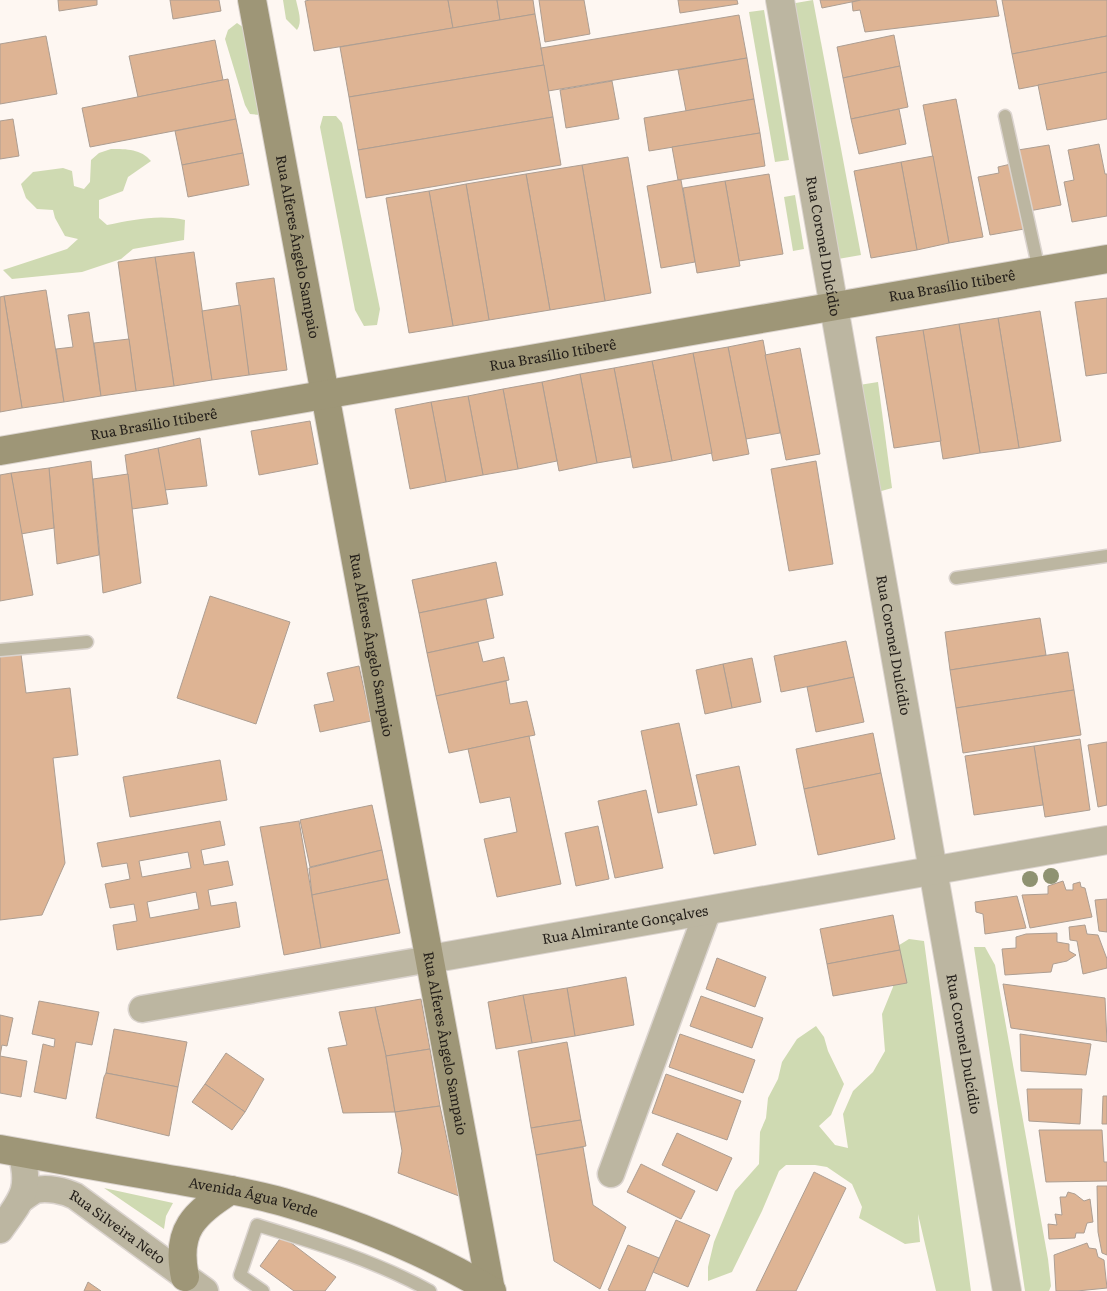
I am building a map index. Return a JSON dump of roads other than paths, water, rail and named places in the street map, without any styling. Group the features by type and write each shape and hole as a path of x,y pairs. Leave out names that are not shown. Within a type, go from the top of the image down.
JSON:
{"main road":[{"name":"Rua Alferes Ângelo Sampaio","path":"252,0 491,1291"},
{"name":"Rua Brasílio Itiberê","path":"0,451 1107,258"},
{"name":"Avenida Água Verde","path":"10,1151 231,1190 291,1204 361,1228 436,1260 491,1291"},
{"path":"195,1284 182,1262 182,1246 187,1231 194,1218 206,1206 231,1190"}],"street":[{"name":"Rua Coronel Dulcídio","path":"780,0 1007,1291"},
{"name":"Rua Almirante Gonçalves","path":"142,1009 1107,840"},
{"path":"611,1174 708,910"},
{"path":"0,1230 22,1199 26,1183 25,1168 10,1151"},
{"name":"Rua Silveira Neto","path":"22,1199 34,1191 42,1190 68,1193 75,1196 195,1284"}],"lane":[{"path":"1004,116 1039,270"},
{"path":"956,578 1107,556"},
{"path":"0,650 87,642"},
{"path":"263,1291 240,1274 257,1225 337,1250 413,1281 430,1291"}]}
